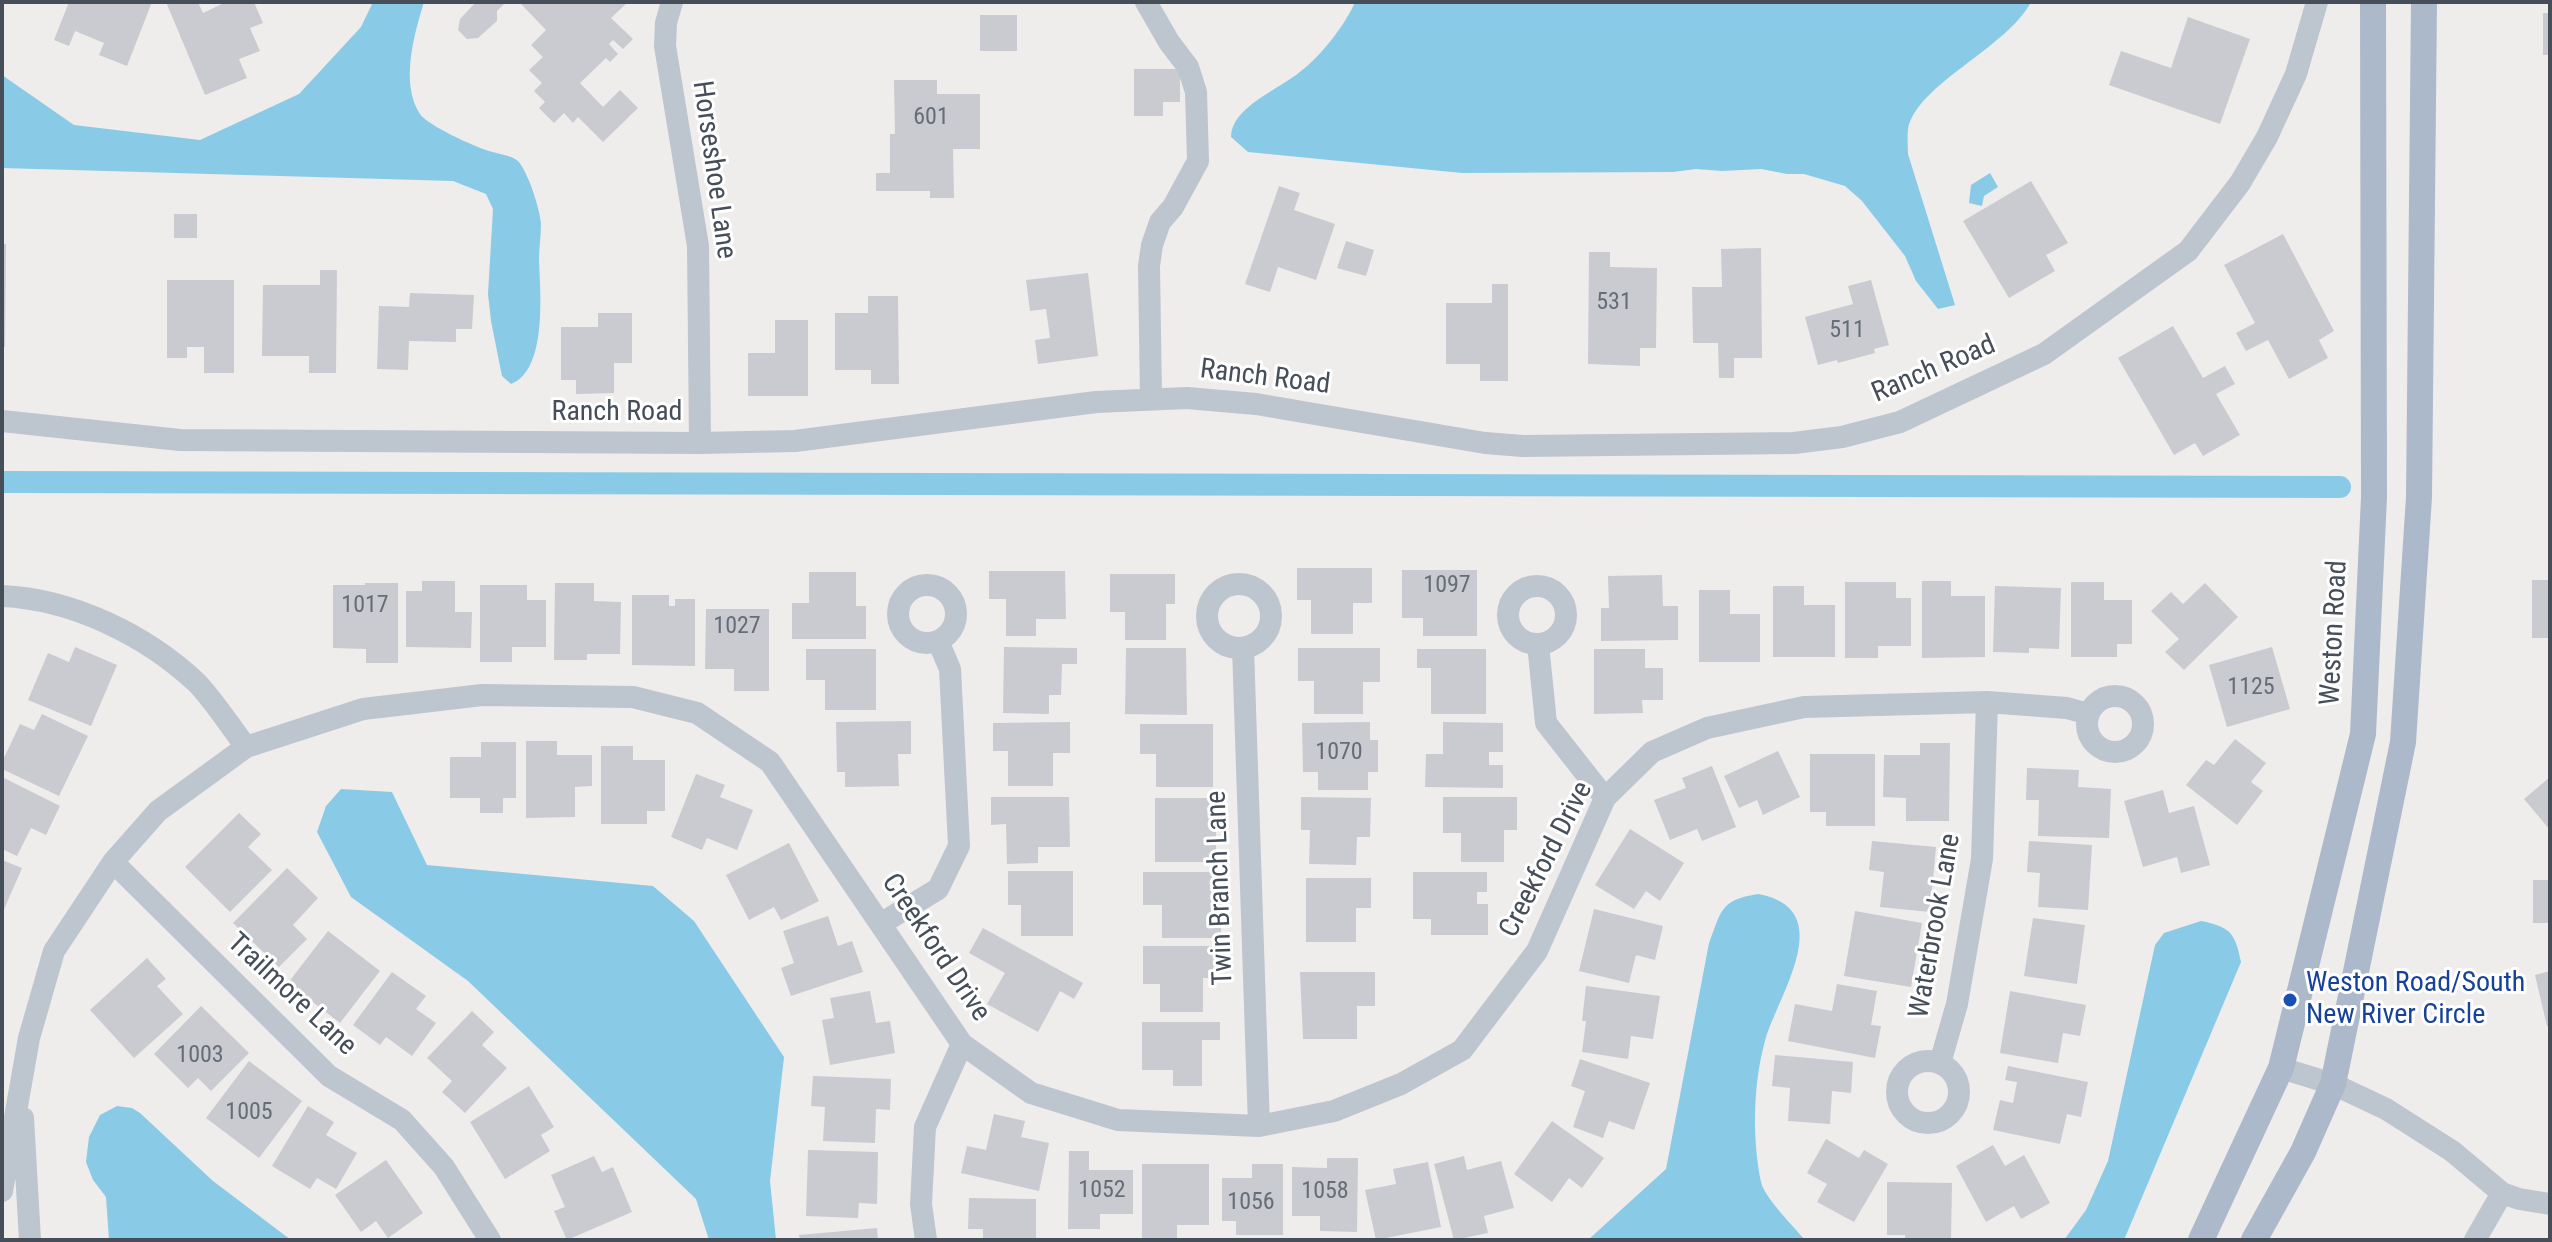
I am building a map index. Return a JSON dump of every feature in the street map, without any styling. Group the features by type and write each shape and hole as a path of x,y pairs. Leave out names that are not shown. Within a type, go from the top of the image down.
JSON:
{"main road":[{"name":"Weston Road","path":"2201,1240 2255,1130 2281,1068 2363,734 2374,497 2373,2"},
{"path":"2254,1240 2303,1152 2333,1084 2403,742 2419,497 2424,2"}],"street":[{"name":"Horseshoe Lane","path":"672,2 666,23 665,46 698,246 700,443"},
{"path":"1146,2 1188,67 1196,92 1198,161 1173,207 1160,222 1152,245 1149,266 1151,398"},
{"name":"Ranch Road","path":"2,421 180,440 700,443 795,441 1096,402 1151,398 1256,404 1485,443 1523,446 1794,443 1842,437 1900,422 2044,354 2188,251 2240,183 2267,137 2296,74 2317,2"},
{"path":"2,596 25,597 71,608 121,630 163,655 198,685 246,747"},
{"path":"882,923 938,889 959,846 950,669 938,641"},
{"path":"1538,644 1546,723 1605,798"},
{"name":"Twin Branch Lane","path":"1243,648 1259,1126"},
{"name":"Creekford Drive","path":"20,1081 54,951 113,862 158,811 246,747 363,709 482,695 633,697 697,713 770,762 962,1044 1031,1093 1118,1120 1259,1126 1334,1111 1401,1084 1462,1050 1537,951 1605,798 1652,752 1707,728 1804,707 1987,702 2067,708 2088,714"},
{"name":"Waterbrook Lane","path":"1940,1063 1957,1004 1982,859 1987,702"},
{"name":"Trailmore Lane","path":"113,862 329,1076 402,1120 444,1167 490,1240"},
{"path":"926,1240 921,1204 925,1127 962,1044"},
{"path":"2281,1068 2333,1084 2386,1109 2452,1151 2502,1193 2550,1204"},
{"path":"2,1191 20,1081"},
{"path":"20,1081 30,1240"},
{"path":"2475,1240 2502,1193"},
{"path":"497,1240 511,1240"}],"water":[{"path":"373,2 424,2 413,44 410,74 414,102 420,114 463,140 518,161 533,191 541,224 539,328 531,363 523,376 511,384 502,376 491,321 488,294 493,209 486,194 453,181 2,168 2,75 74,125 200,140 299,94 361,27"},
{"path":"1355,2 2031,2 2003,35 1928,97 1915,113 1908,129 1908,154 1955,305 1938,309 1916,281 1905,256 1862,201 1845,186 1804,174 1761,169 1462,173 1248,152 1231,137 1239,117 1308,65 1339,30"},
{"path":"1990,173 1998,187 1984,196 1982,206 1969,203 1971,185"},
{"path":"341,789 392,792 427,865 653,886 694,921 784,1057 770,1181 776,1240 709,1240 696,1199 468,981 351,897 317,832 326,806"},
{"path":"1758,894 1782,903 1796,917 1800,935 1797,956 1761,1058 1755,1111 1758,1165 1768,1196 1805,1240 1588,1240 1666,1169 1709,943 1729,903"},
{"path":"2201,921 2230,932 2241,962 2124,1240 2064,1240 2086,1210 2108,1161 2155,945 2164,933"},
{"path":"117,1106 132,1108 140,1113 213,1181 291,1240 109,1240 106,1197 93,1180 86,1162 89,1137 100,1115"}],"building":[{"path":"69,2 152,2 127,66 99,55 104,43 75,31 69,46 54,40"},
{"path":"166,2 198,2 203,13 226,2 254,2 263,23 250,28 260,51 239,59 247,78 205,95"},
{"path":"476,2 506,2 497,11 497,21 478,38 467,39 458,30 460,19"},
{"path":"628,2 611,18 633,39 623,49 613,40 609,44 618,54 610,62 606,58 580,83 603,107 620,90 638,108 603,142 578,117 573,123 564,113 554,123 539,108 545,102 534,91 542,83 529,70 543,57 531,45 546,30 521,4"},
{"path":"2543,13 2550,13 2550,55 2543,55"},
{"path":"980,15 1017,15 1017,51 980,51"},
{"path":"2188,17 2250,39 2220,124 2109,85 2121,51 2171,68"},
{"path":"1134,69 1180,69 1180,102 1163,102 1163,116 1134,116"},
{"path":"894,80 937,80 937,94 980,94 980,149 953,149 954,198 930,198 930,191 876,191 876,173 890,173 890,134 895,134"},
{"path":"2031,181 2068,243 2046,255 2055,271 2009,298 1963,221"},
{"path":"1279,186 1300,193 1294,210 1335,224 1316,280 1278,267 1270,292 1245,284"},
{"path":"174,214 197,214 197,238 174,238"},
{"path":"2283,234 2334,331 2319,340 2328,358 2289,379 2268,340 2246,351 2236,333 2255,323 2224,265"},
{"path":"1346,241 1374,250 1366,276 1337,268"},
{"path":"2,244 6,244 5,347 2,347"},
{"path":"1761,248 1762,358 1734,358 1734,378 1719,378 1718,343 1693,343 1692,287 1722,287 1721,249"},
{"path":"1589,252 1610,252 1610,267 1657,268 1656,348 1640,348 1640,366 1588,364"},
{"path":"320,270 337,270 336,373 309,373 309,356 262,356 263,285 320,285"},
{"path":"1088,273 1098,356 1038,364 1035,340 1050,338 1046,309 1030,311 1026,280"},
{"path":"167,280 234,280 234,373 204,373 204,347 187,347 187,358 167,358"},
{"path":"1871,280 1889,345 1874,349 1875,353 1818,365 1805,317 1853,304 1848,286"},
{"path":"1492,284 1508,284 1508,381 1480,381 1480,364 1446,364 1446,303 1492,303"},
{"path":"410,293 474,295 472,329 456,329 456,342 409,341 408,370 377,369 379,306 409,307"},
{"path":"868,296 898,296 899,384 871,384 871,370 835,370 835,313 868,313"},
{"path":"598,313 632,313 632,363 614,363 614,393 576,394 576,380 561,380 561,327 598,327"},
{"path":"775,320 808,320 808,396 748,396 748,353 775,353"},
{"path":"2173,326 2203,378 2225,366 2235,384 2216,394 2240,435 2203,456 2195,443 2174,455 2118,358"},
{"path":"1297,568 1372,568 1372,603 1353,603 1353,634 1311,634 1311,600 1297,600"},
{"path":"1402,570 1477,570 1477,636 1423,636 1423,618 1402,618"},
{"path":"989,571 1065,571 1066,619 1036,619 1036,636 1006,636 1006,599 989,599"},
{"path":"809,572 856,572 856,606 866,606 866,639 792,639 792,603 809,603"},
{"path":"1110,574 1175,574 1175,604 1166,604 1166,640 1125,640 1125,612 1110,612"},
{"path":"1662,575 1663,606 1678,606 1678,640 1601,641 1601,608 1609,608 1608,576"},
{"path":"2532,580 2550,580 2550,638 2532,638"},
{"path":"422,581 455,581 455,612 472,612 471,648 406,647 406,591 422,591"},
{"path":"1922,581 1951,581 1951,596 1985,596 1985,657 1922,658"},
{"path":"1845,582 1896,582 1896,598 1911,598 1911,646 1878,646 1878,658 1845,658"},
{"path":"2071,582 2104,582 2104,600 2132,600 2132,644 2117,644 2117,657 2071,657"},
{"path":"398,583 398,663 366,663 366,649 333,648 333,585"},
{"path":"555,583 594,583 594,601 621,602 620,654 587,654 587,660 554,660"},
{"path":"2205,583 2238,617 2184,670 2165,652 2179,639 2151,611 2171,592 2183,604"},
{"path":"480,585 527,585 527,600 546,600 546,647 512,647 512,662 480,662"},
{"path":"1773,586 1804,586 1804,605 1835,605 1835,657 1773,657"},
{"path":"1995,586 2061,588 2059,649 2029,648 2029,653 1993,652"},
{"path":"1699,590 1730,590 1730,614 1760,614 1760,662 1699,662"},
{"path":"632,595 669,595 669,606 675,606 675,599 695,599 695,666 632,665"},
{"path":"706,609 769,609 769,691 734,691 734,669 705,669"},
{"path":"75,647 117,665 91,726 28,700 48,653 69,662"},
{"path":"1004,647 1077,648 1077,664 1062,664 1061,695 1049,695 1049,714 1003,713"},
{"path":"2272,647 2290,709 2227,727 2209,665"},
{"path":"1126,648 1186,648 1187,715 1125,714"},
{"path":"1298,648 1380,648 1380,682 1363,682 1363,714 1314,714 1314,681 1298,681"},
{"path":"806,649 876,649 876,710 825,710 825,680 806,680"},
{"path":"1417,649 1486,649 1486,714 1431,714 1431,668 1417,668"},
{"path":"1594,649 1645,649 1645,668 1663,668 1663,700 1642,700 1643,713 1594,714"},
{"path":"42,714 88,736 59,796 2,769 2,762 20,724 34,730"},
{"path":"911,721 911,754 898,754 899,786 845,787 845,772 837,772 836,722"},
{"path":"1070,722 1070,753 1053,753 1053,786 1008,786 1008,751 993,751 993,723"},
{"path":"1370,722 1370,740 1378,740 1378,772 1368,772 1368,790 1318,790 1318,772 1303,772 1302,723"},
{"path":"1443,722 1503,723 1503,752 1489,752 1489,765 1503,765 1503,788 1425,787 1426,754 1443,754"},
{"path":"1140,724 1213,724 1213,787 1156,787 1156,754 1140,754"},
{"path":"2235,739 2266,763 2251,782 2263,791 2237,825 2186,785 2206,760 2214,765"},
{"path":"526,741 557,741 557,755 592,755 592,786 575,787 575,817 526,818"},
{"path":"481,742 516,742 516,798 503,798 503,813 480,813 480,798 450,798 450,757 481,757"},
{"path":"1920,743 1950,743 1949,821 1906,821 1906,798 1883,797 1884,755 1920,755"},
{"path":"601,746 633,746 633,760 665,760 665,811 647,811 647,824 601,824"},
{"path":"1778,751 1800,797 1763,815 1757,800 1739,808 1724,776"},
{"path":"1810,754 1875,754 1875,826 1826,826 1826,812 1810,812"},
{"path":"1712,766 1736,827 1702,841 1697,829 1670,840 1654,800 1686,788 1682,778"},
{"path":"2027,768 2079,770 2078,787 2111,789 2109,838 2038,836 2039,800 2026,800"},
{"path":"696,774 725,785 720,797 753,810 737,850 707,838 702,850 671,837"},
{"path":"2,777 60,806 46,835 31,828 17,856 2,849"},
{"path":"2550,777 2550,830 2524,799"},
{"path":"2163,790 2169,813 2194,806 2210,865 2181,873 2177,857 2143,867 2124,801"},
{"path":"991,797 1069,797 1070,847 1038,847 1038,863 1007,864 1006,824 991,825"},
{"path":"1301,797 1371,798 1370,837 1357,837 1356,865 1309,864 1310,830 1301,830"},
{"path":"1443,797 1517,797 1517,830 1504,830 1504,862 1461,862 1461,833 1443,833"},
{"path":"1155,798 1216,798 1216,862 1155,862"},
{"path":"239,813 261,834 248,847 272,870 230,912 185,867"},
{"path":"1630,829 1684,863 1660,901 1646,891 1634,909 1595,885"},
{"path":"1872,841 1936,847 1930,912 1880,907 1884,872 1869,870"},
{"path":"2029,841 2092,845 2088,910 2038,907 2040,873 2027,872"},
{"path":"789,843 819,901 781,920 774,907 749,920 726,875"},
{"path":"2,860 22,868 2,914"},
{"path":"287,868 318,898 293,925 307,939 279,967 233,923"},
{"path":"1008,871 1073,871 1073,936 1021,936 1021,905 1008,905"},
{"path":"1143,872 1221,872 1221,938 1162,938 1162,905 1143,905"},
{"path":"1413,872 1487,872 1487,892 1477,892 1477,904 1488,904 1488,935 1431,935 1431,919 1413,919"},
{"path":"1306,878 1371,878 1371,908 1356,908 1356,942 1306,942"},
{"path":"2533,880 2550,880 2550,923 2533,923"},
{"path":"1594,909 1663,926 1655,960 1636,955 1629,983 1579,971"},
{"path":"1855,911 1922,923 1911,987 1844,976"},
{"path":"828,916 838,946 852,941 863,972 791,996 781,968 794,963 783,931"},
{"path":"2033,918 2085,925 2077,984 2024,976"},
{"path":"983,928 1083,983 1074,999 1060,991 1038,1032 987,1004 1005,973 969,953"},
{"path":"328,931 380,971 340,1023 288,983"},
{"path":"1143,946 1216,946 1216,978 1203,978 1203,1012 1160,1012 1160,984 1143,984"},
{"path":"147,958 166,979 157,986 183,1014 134,1058 90,1010"},
{"path":"2550,971 2550,1026 2547,1026 2535,975"},
{"path":"392,972 426,996 416,1009 436,1023 412,1056 386,1037 380,1045 353,1025"},
{"path":"1300,972 1375,972 1375,1006 1357,1006 1357,1039 1303,1039"},
{"path":"1837,984 1877,991 1871,1025 1881,1026 1875,1058 1788,1041 1795,1004 1832,1011"},
{"path":"1586,986 1660,996 1653,1039 1631,1036 1628,1059 1582,1052"},
{"path":"870,991 876,1023 890,1021 895,1053 830,1065 822,1020 834,1018 830,998"},
{"path":"2010,991 2086,1005 2080,1036 2063,1033 2058,1063 2000,1053"},
{"path":"201,1006 249,1053 211,1091 198,1078 188,1088 154,1054"},
{"path":"472,1011 494,1032 482,1045 507,1068 465,1113 442,1092 452,1081 427,1058"},
{"path":"1142,1022 1220,1022 1220,1040 1202,1040 1202,1086 1173,1086 1173,1070 1142,1070"},
{"path":"1775,1055 1853,1062 1851,1093 1832,1091 1830,1124 1788,1121 1790,1088 1772,1086"},
{"path":"1580,1059 1650,1083 1634,1130 1609,1121 1603,1138 1573,1127 1585,1091 1571,1086"},
{"path":"249,1061 302,1101 259,1158 206,1118"},
{"path":"2008,1066 2088,1082 2081,1117 2067,1114 2060,1144 1993,1130 2000,1100 2013,1103 2017,1082 2005,1080"},
{"path":"813,1076 891,1079 890,1110 876,1109 875,1143 823,1141 825,1107 811,1106"},
{"path":"529,1086 554,1127 541,1135 550,1151 505,1179 470,1122"},
{"path":"308,1106 334,1122 326,1135 357,1153 336,1189 317,1178 310,1189 272,1166"},
{"path":"994,1114 1025,1121 1021,1137 1049,1143 1039,1191 961,1173 967,1146 986,1150"},
{"path":"1552,1121 1604,1158 1582,1188 1569,1178 1552,1202 1514,1174"},
{"path":"1826,1139 1859,1158 1864,1150 1888,1164 1854,1222 1817,1202 1827,1184 1807,1173"},
{"path":"1993,1145 2005,1166 2024,1155 2050,1203 2021,1219 2014,1206 1986,1222 1956,1166"},
{"path":"808,1150 878,1152 877,1204 859,1203 858,1218 806,1216"},
{"path":"1069,1151 1089,1151 1089,1170 1133,1170 1133,1214 1100,1214 1100,1229 1068,1229"},
{"path":"594,1156 602,1172 613,1167 632,1212 567,1240 554,1211 565,1207 551,1175"},
{"path":"1464,1156 1467,1170 1501,1161 1514,1208 1484,1216 1488,1233 1454,1240 1434,1164"},
{"path":"1327,1158 1358,1158 1357,1232 1320,1231 1320,1216 1292,1216 1292,1167 1327,1168"},
{"path":"386,1160 423,1213 388,1238 376,1221 361,1232 335,1195"},
{"path":"1428,1162 1441,1227 1376,1240 1365,1190 1396,1184 1393,1169"},
{"path":"1142,1164 1209,1164 1209,1225 1177,1225 1177,1240 1142,1240"},
{"path":"1252,1164 1283,1164 1283,1235 1236,1235 1236,1221 1222,1221 1222,1178 1252,1178"},
{"path":"1887,1182 1952,1183 1951,1240 1905,1240 1905,1235 1887,1235"},
{"path":"969,1198 1036,1199 1036,1240 983,1240 983,1229 968,1229"},
{"path":"877,1228 878,1240 800,1240 799,1235"}],"waterway":[{"path":"2,482 2340,487"}],"place":[{"name":"Weston Road/South New River Circle","path":"2290,1000"}]}
